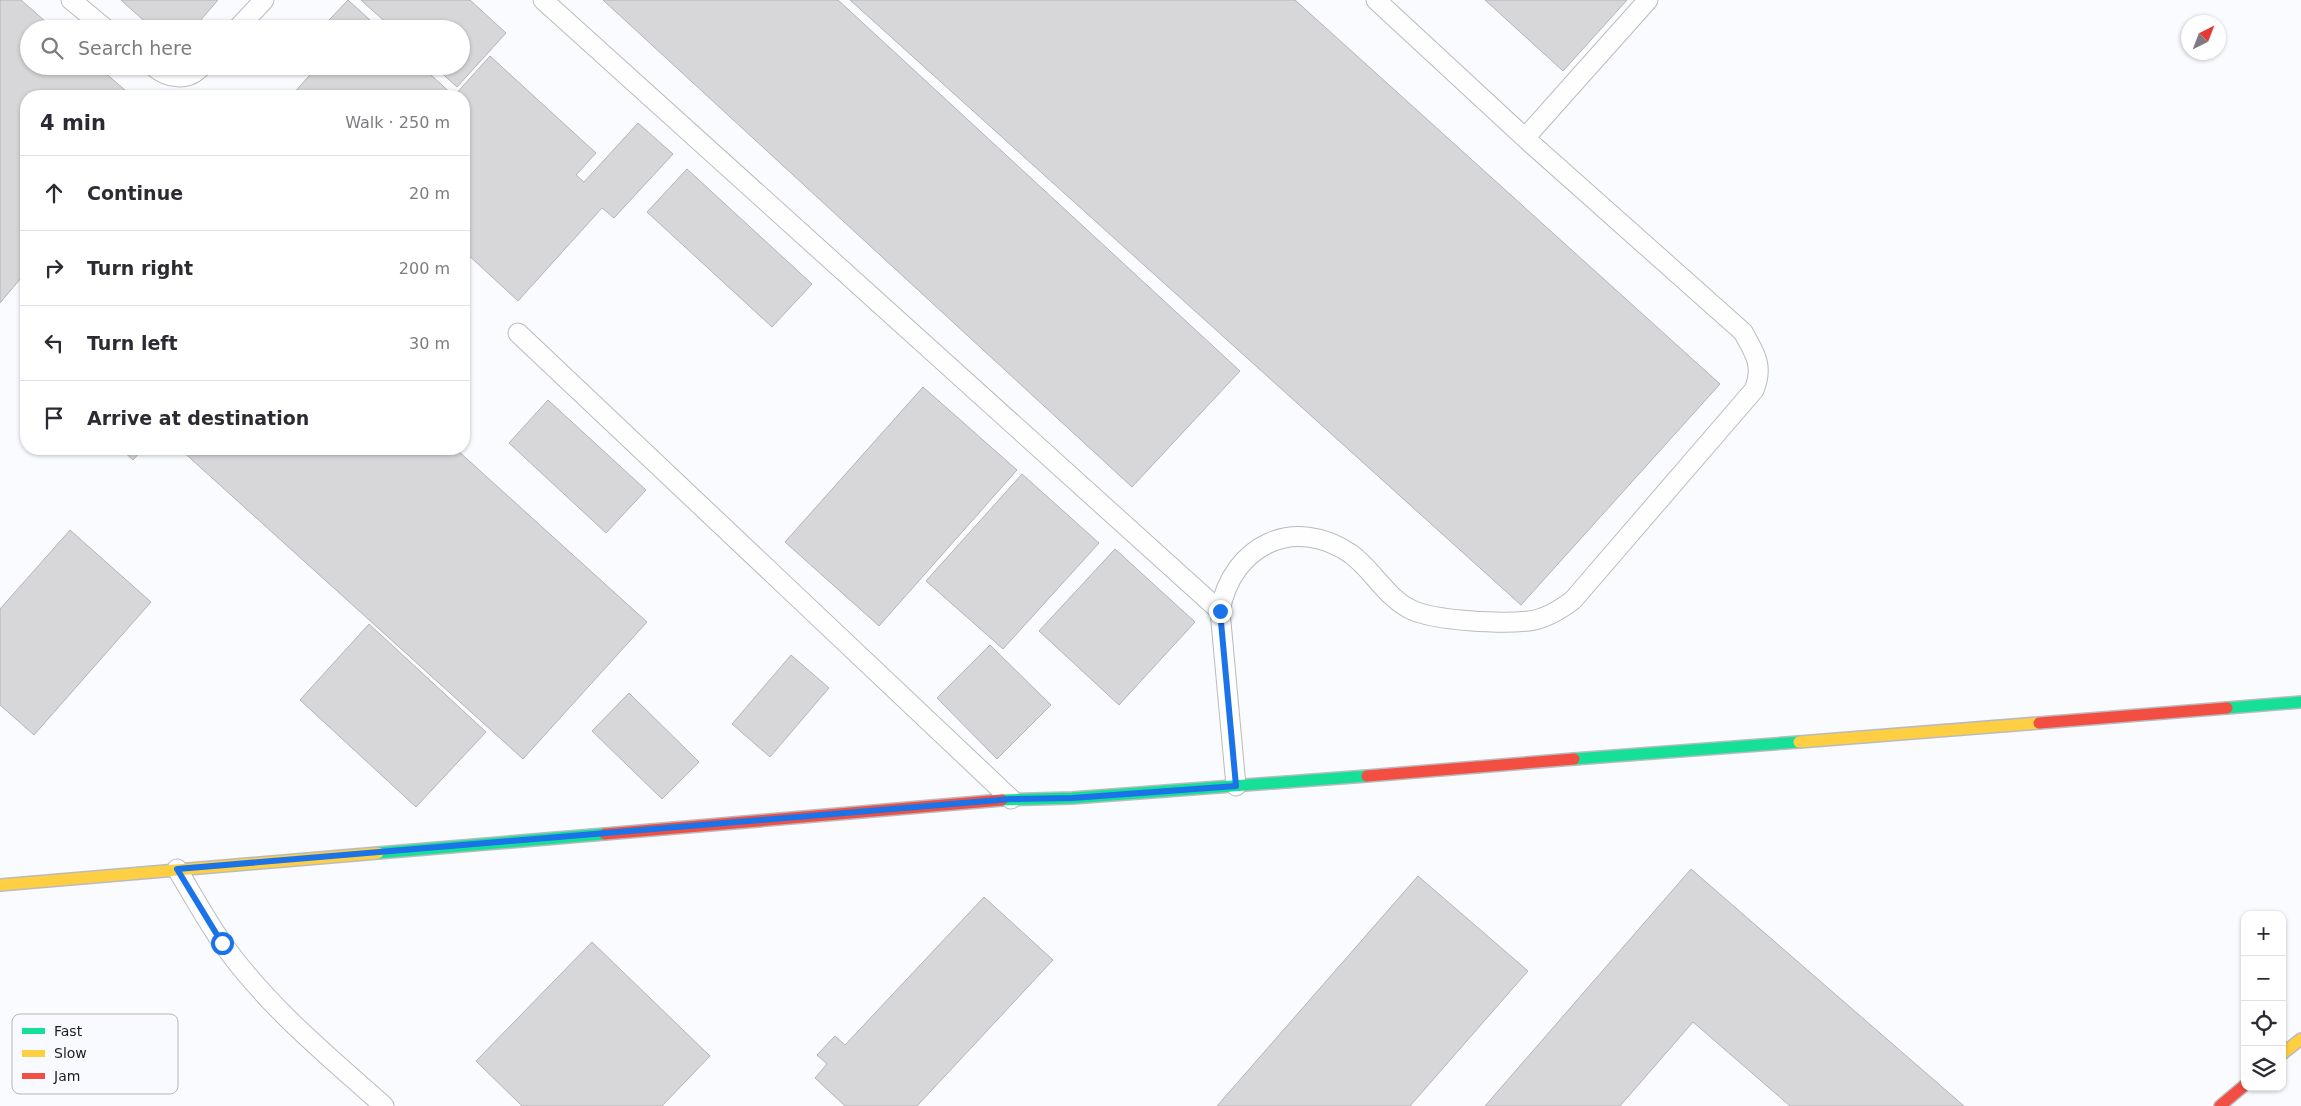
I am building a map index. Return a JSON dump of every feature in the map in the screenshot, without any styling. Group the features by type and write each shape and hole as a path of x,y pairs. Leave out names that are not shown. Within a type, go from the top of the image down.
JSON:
{"street":[{"path":"0,885 1011,799 1072,798 1236,786 2301,702"},
{"path":"2286,1051 2301,1039"},
{"path":"2220,1106 2241,1088"}],"lane":[{"path":"71,0 95,20"},
{"path":"245,20 264,0"},
{"path":"543,0 1220,611"},
{"path":"1236,786 1220,611 1226,587 1242,562 1259,547 1277,539 1309,537 1334,544 1353,555 1398,602 1411,610 1432,618 1530,621 1548,615 1573,600 1754,390 1759,378 1759,364 1743,332 1525,138 1376,0"},
{"path":"1525,138 1648,0"},
{"path":"170,75 174,77 187,77 190,75"},
{"path":"518,333 1011,799"},
{"path":"177,869 222,943 257,987 301,1032 384,1106"}],"building":[{"path":"0,0 21,0 44,20 20,20 20,75 108,75 125,90 20,90 20,279 0,303"},
{"path":"121,0 218,0 201,20 143,20"},
{"path":"348,0 370,20 329,20"},
{"path":"361,0 470,0 506,33 470,73 470,20 383,20"},
{"path":"603,0 838,0 1240,371 1132,487"},
{"path":"850,0 1295,0 1720,384 1521,605"},
{"path":"1485,0 1627,0 1563,71"},
{"path":"490,56 596,153 576,175 584,182 638,123 673,154 614,218 602,208 518,301 470,257 470,90 459,90"},
{"path":"310,75 431,75 447,90 296,90"},
{"path":"444,75 468,75 457,87"},
{"path":"687,169 812,284 772,327 647,212"},
{"path":"923,387 1017,470 879,626 785,542"},
{"path":"548,400 646,490 606,533 509,443"},
{"path":"128,455 138,455 133,460"},
{"path":"187,455 463,455 647,622 523,759"},
{"path":"1022,474 1099,543 1003,649 926,581"},
{"path":"70,530 151,602 34,735 0,705 0,609"},
{"path":"1115,549 1195,622 1119,705 1039,631"},
{"path":"369,624 486,732 416,807 300,700"},
{"path":"990,645 1051,705 997,759 937,698"},
{"path":"791,655 829,688 770,757 732,724"},
{"path":"629,693 699,762 662,799 592,731"},
{"path":"1691,869 1964,1106 1790,1106 1693,1022 1620,1106 1485,1106"},
{"path":"1418,876 1528,971 1410,1106 1217,1106"},
{"path":"984,897 1053,960 917,1106 845,1106 815,1078 827,1064 817,1055 835,1036 845,1045"},
{"path":"592,942 710,1056 662,1106 522,1106 476,1061"}],"traffic: fast":[{"path":"2227,708 2301,702"},
{"path":"1574,759 1799,742"},
{"path":"1002,800 1072,798 1367,776"},
{"path":"378,853 605,834"}],"traffic: slow":[{"path":"1799,742 2039,723"},
{"path":"0,885 378,853"},
{"path":"2286,1051 2301,1039"}],"traffic: jam":[{"path":"2039,723 2227,708"},
{"path":"1367,776 1574,759"},
{"path":"605,834 1002,800"},
{"path":"2220,1106 2241,1088"}],"route":[{"path":"222,943 177,869 307,860 1011,799 1072,798 1236,786 1220,611"}]}
